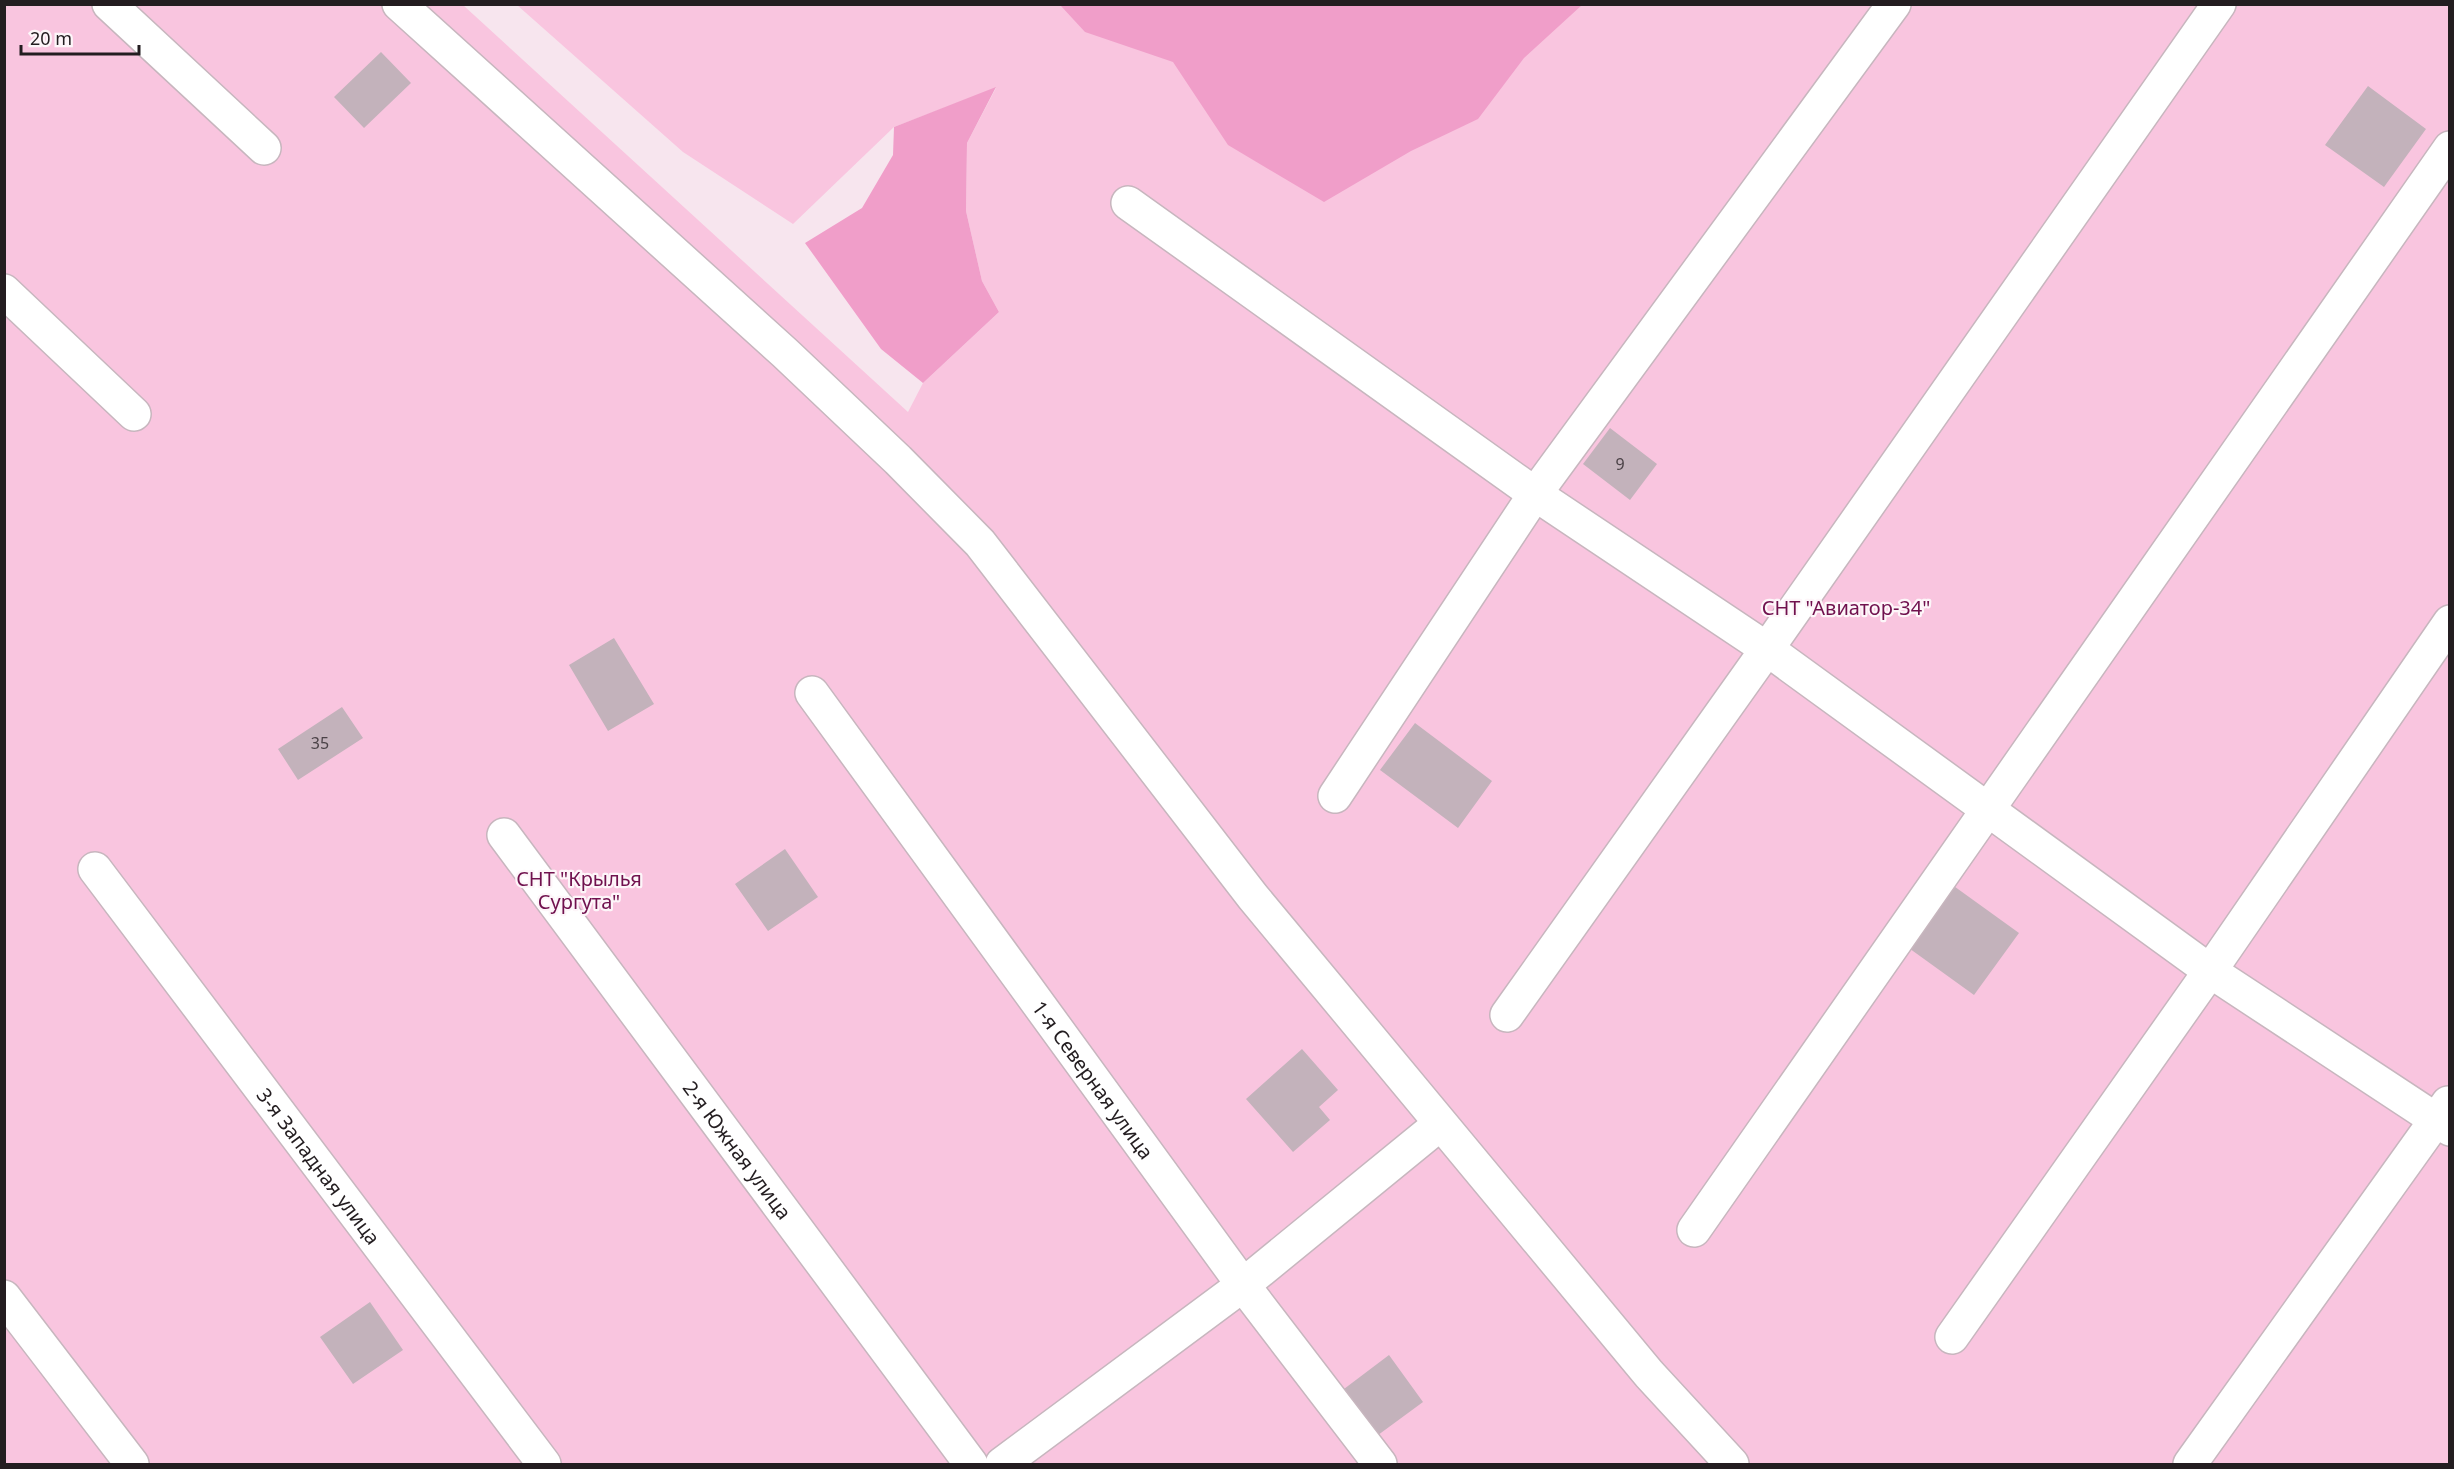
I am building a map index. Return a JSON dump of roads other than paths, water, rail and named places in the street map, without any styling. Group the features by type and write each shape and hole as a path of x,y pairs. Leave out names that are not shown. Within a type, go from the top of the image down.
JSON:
{"street":[{"path":"110,4 264,148"},
{"path":"399,4 785,353 898,460 980,543 1252,897 1649,1374 1732,1464"},
{"path":"1335,796 1534,494 1894,4"},
{"path":"1508,1015 2219,4"},
{"path":"1694,1230 2450,148"},
{"path":"1128,202 1534,494 1767,649 2210,971 2445,1117 2190,1464"},
{"path":"4,291 134,414"},
{"path":"1952,1337 2210,971 2450,622"},
{"name":"1-я Северная улица","path":"812,693 1243,1285 1380,1464"},
{"name":"2-я Южная улица","path":"504,835 971,1464"},
{"name":"3-я Западная улица","path":"95,868 544,1464"},
{"path":"1002,1464 1243,1285 1440,1124"},
{"path":"4,1297 132,1464"}],"park label":[{"name":"СНТ \"Авиатор-34\"","path":"1846,607"},
{"name":"CНТ \"Крылья Сургута\"","path":"579,890"}]}
